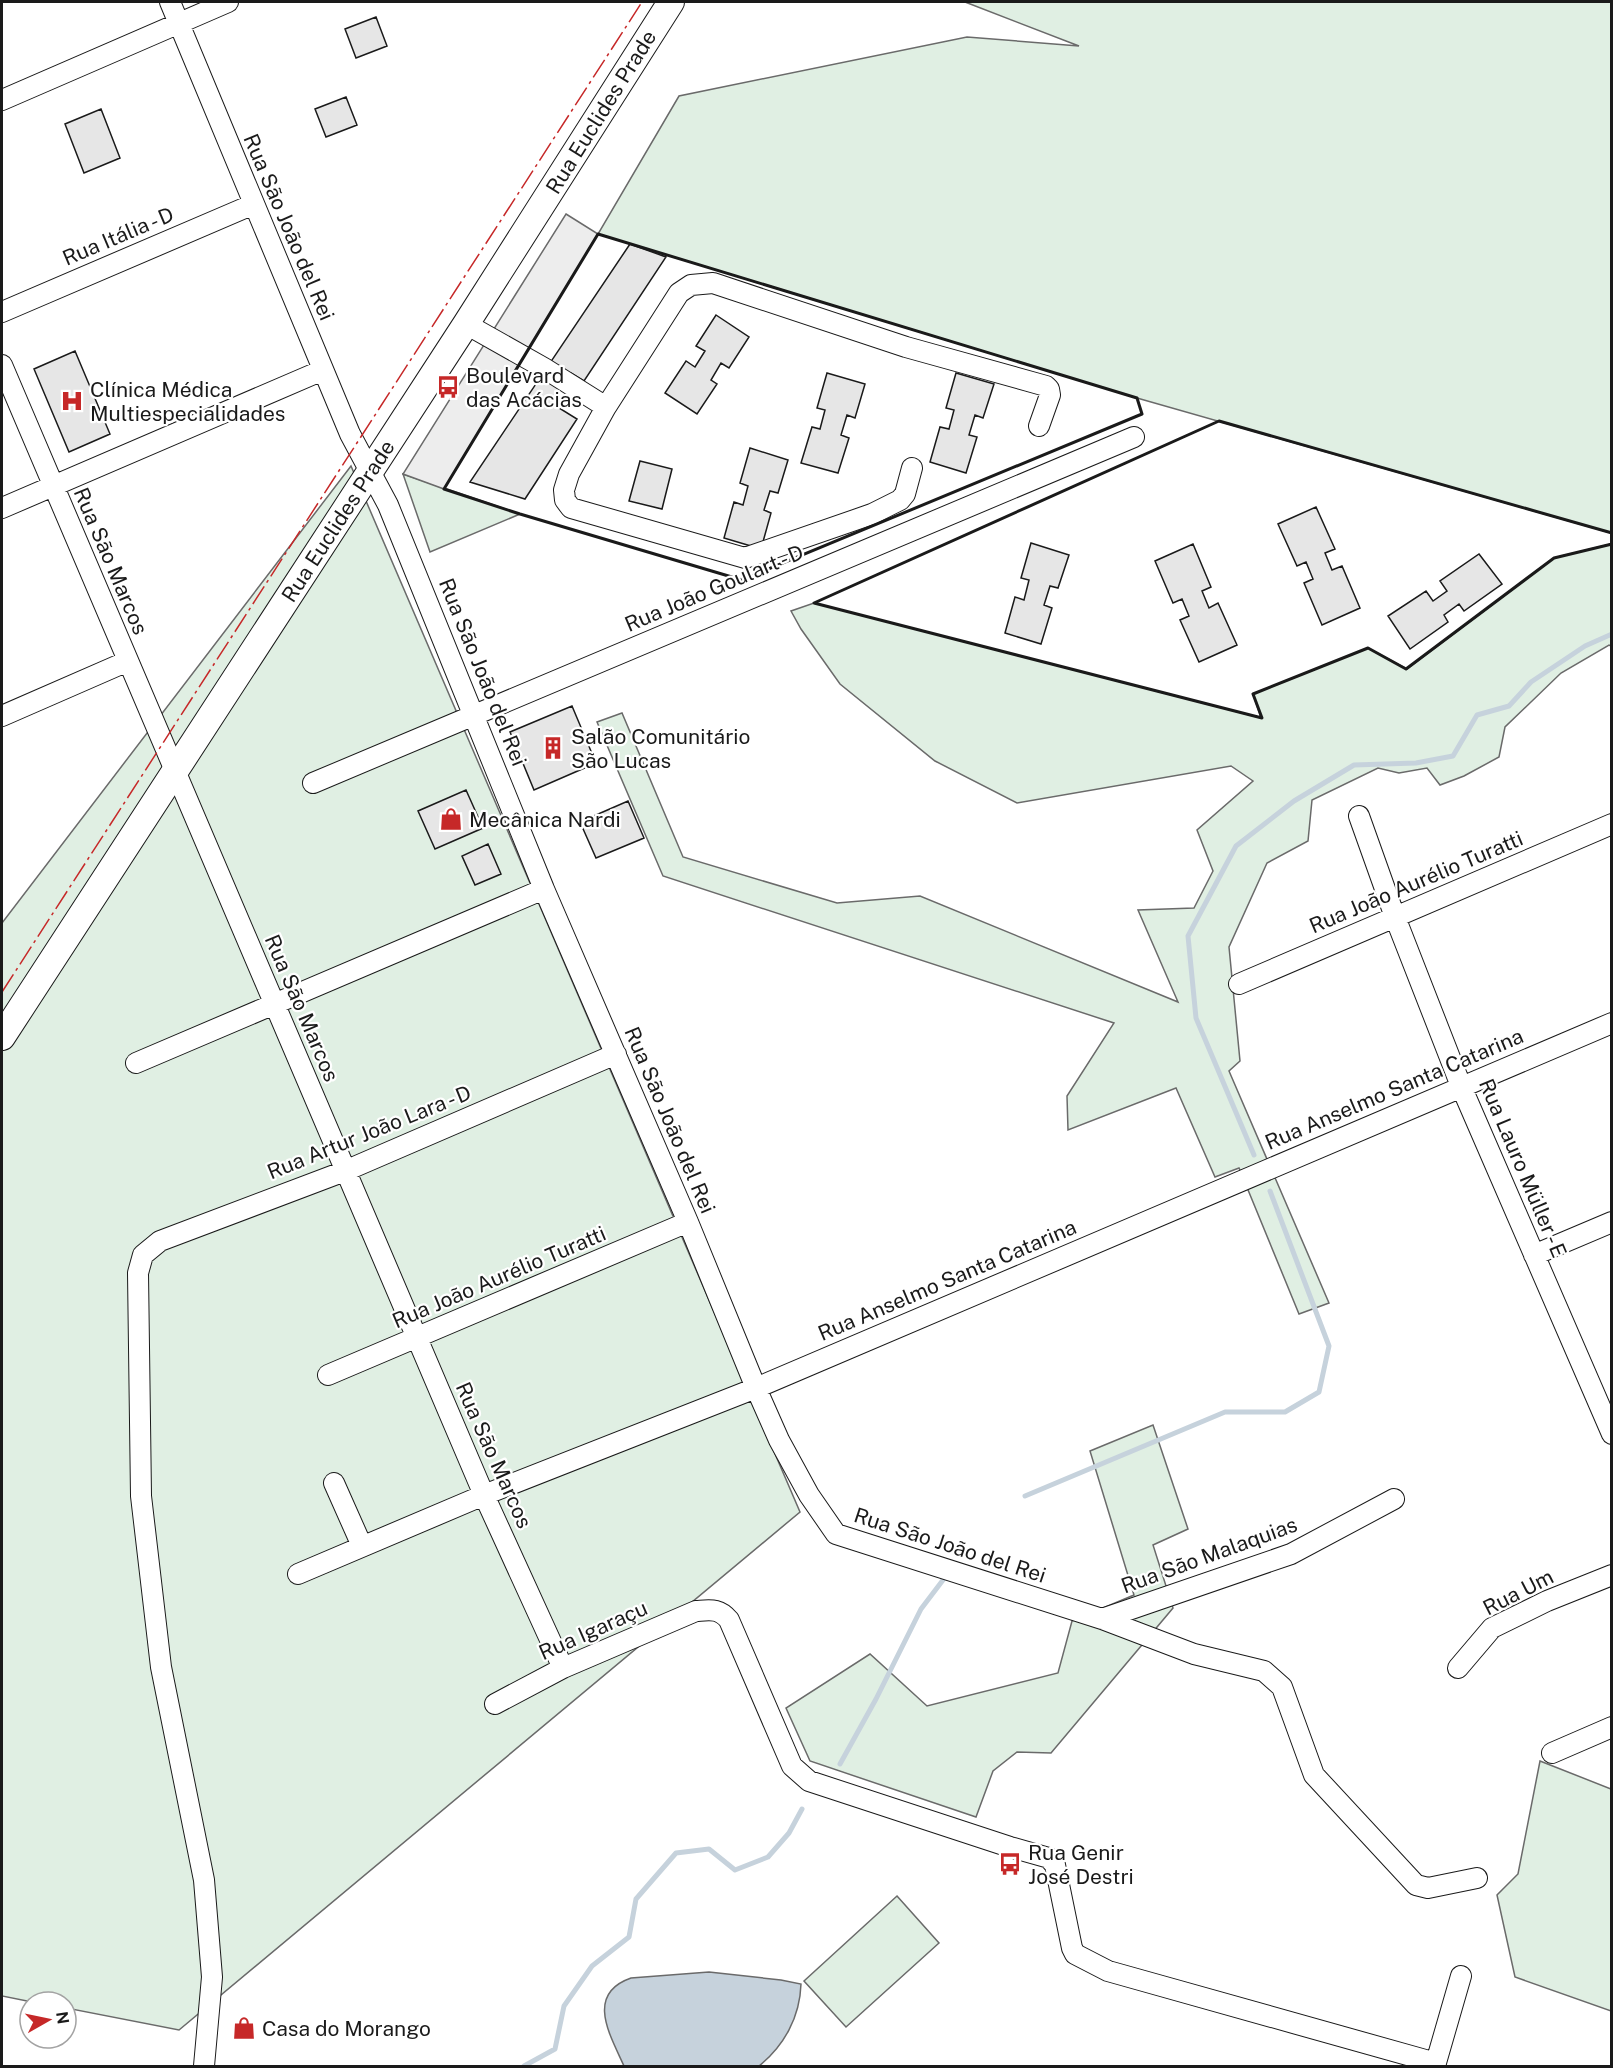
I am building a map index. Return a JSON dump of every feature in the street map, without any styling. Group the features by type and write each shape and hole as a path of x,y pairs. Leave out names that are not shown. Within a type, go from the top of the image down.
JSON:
{"main road":[{"name":"Rua Euclides Prade","path":"2,1037 466,324 670,2"}],"street":[{"name":"Rua São João del Rei","path":"170,2 350,435 388,505 544,889 688,1222 756,1388 779,1440 809,1495 836,1534 1102,1619 1194,1654 1263,1671 1282,1688 1314,1775 1416,1885 1428,1888 1477,1878"},
{"path":"2,100 228,2"},
{"name":"Rua Itália - D","path":"2,312 254,204"},
{"path":"912,468 905,494 900,500 872,514 745,558 571,508 565,500 564,490 569,474 606,408 679,292 691,285 713,283 906,347 1046,386 1050,394 1039,426"},
{"path":"466,324 544,368 606,408"},
{"name":"Rua São Marcos","path":"2,365 484,1495 563,1668"},
{"path":"2,508 323,370"},
{"name":"Rua João Goulart - D","path":"313,783 1134,437"},
{"path":"2,716 128,661"},
{"name":"Rua Lauro Müller - E","path":"1359,816 1395,917 1461,1086 1609,1424"},
{"name":"Rua João Aurélio Turatti","path":"1239,984 1611,824"},
{"path":"136,1063 544,889"},
{"name":"Rua Anselmo Santa Catarina","path":"298,1574 484,1495 756,1388 1611,1023"},
{"name":"Rua Artur João Lara - D","path":"204,2067 212,1977 204,1880 161,1667 141,1496 138,1273 143,1255 160,1241 345,1171 615,1054"},
{"name":"Rua João Aurélio Turatti","path":"328,1375 688,1222"},
{"path":"1534,1256 1611,1222"},
{"path":"334,1483 362,1546"},
{"name":"Rua São Malaquias","path":"1102,1619 1291,1554 1394,1499"},
{"name":"Rua Um","path":"1458,1668 1492,1628 1547,1601 1611,1575"},
{"name":"Rua Igaraçu","path":"495,1704 563,1668 696,1611 714,1609 722,1612 729,1620 792,1766 800,1775 809,1781 1049,1858 1055,1865 1069,1939 1075,1954 1108,1971 1435,2065"},
{"path":"1551,1753 1611,1727"},
{"path":"1435,2065 1461,1976"}],"green space":[{"path":"965,2 1611,2 1611,533 1137,398 598,234 679,96 967,37 1079,46"},
{"path":"351,466 800,1512 179,2030 78,2010 78,1990 18,1990 18,1999 2,1996 2,923"},
{"path":"403,474 520,514 430,552"},
{"path":"1611,544 1611,646 1609,645 1561,673 1505,727 1499,757 1464,776 1440,785 1427,768 1399,773 1378,768 1312,800 1308,841 1267,863 1229,947 1240,1061 1229,1071 1329,1303 1299,1314 1239,1168 1215,1177 1176,1088 1068,1130 1067,1096 1114,1023 663,876 597,722 622,713 683,857 837,903 920,896 1178,1002 1138,910 1194,908 1213,871 1197,830 1253,781 1231,766 1017,803 935,761 840,684 791,611 814,603 1261,718 1253,694 1368,648 1407,669 1554,558"},
{"path":"1153,1425 1188,1529 1153,1545 1173,1608 1051,1753 1017,1752 993,1771 976,1817 810,1761 786,1708 870,1654 927,1706 1058,1673 1072,1621 1134,1595 1090,1451"},
{"path":"1540,1761 1611,1789 1611,2011 1515,1977 1497,1895 1518,1874"},
{"path":"897,1896 939,1943 846,2027 804,1981"}],"shaded area":[{"path":"566,214 598,234 444,489 403,474"},
{"path":"709,1972 801,1984 794,2019 783,2040 768,2058 759,2066 624,2066 608,2029 605,2016 605,2005 609,1994 617,1985 631,1978"}],"building":[{"path":"376,17 387,46 356,58 345,29"},
{"path":"346,97 357,125 326,137 315,109"},
{"path":"101,109 120,158 84,173 65,124"},
{"path":"630,244 666,257 584,381 571,373 551,403 577,419 525,499 470,482"},
{"path":"716,315 749,337 729,368 721,363 711,380 717,384 697,414 665,393 686,361 695,367 705,351 696,346"},
{"name":"Clínica Médica Multiespecialidades","path":"75,351 110,434 69,452 34,369"},
{"path":"827,373 865,384 855,418 847,415 841,435 849,438 838,473 801,463 812,427 820,429 825,410 817,408"},
{"path":"956,373 994,384 983,418 975,415 969,435 977,437 966,473 930,462 940,427 949,429 954,410 946,408"},
{"path":"750,448 788,460 778,493 770,491 764,510 771,513 761,549 724,538 734,502 743,505 748,486 740,483"},
{"path":"640,461 672,469 662,509 629,501"},
{"path":"1316,507 1335,549 1325,553 1332,570 1342,566 1360,608 1322,625 1304,583 1313,579 1306,562 1297,566 1278,524"},
{"path":"1031,543 1069,555 1058,588 1050,586 1044,605 1052,608 1041,644 1005,633 1015,597 1024,600 1029,580 1021,578"},
{"path":"1193,544 1211,587 1202,591 1209,608 1218,603 1237,645 1199,662 1180,620 1189,616 1182,599 1173,603 1155,561"},
{"path":"1479,554 1502,584 1464,611 1459,604 1444,615 1448,622 1410,649 1388,616 1426,591 1433,601 1447,591 1440,581"},
{"name":"Salão Comunitário São Lucas","path":"572,706 596,763 534,790 510,732"},
{"name":"Mecânica Nardi","path":"466,790 483,828 435,849 418,811"},
{"path":"628,801 644,838 596,858 580,822"},
{"path":"488,844 501,874 475,885 462,856"}],"waterway":[{"path":"1254,1155 1196,1018 1188,936 1236,846 1294,801 1354,765 1416,763 1453,756 1477,715 1509,706 1531,682 1585,646 1612,634"},
{"path":"1025,1496 1225,1412 1285,1412 1319,1392 1329,1346 1270,1191"},
{"path":"840,1764 876,1699 921,1609 943,1580"},
{"path":"524,2066 555,2049 564,2006 592,1966 629,1937 636,1899 676,1853 709,1849 735,1870 768,1857 789,1833 802,1809"}],"wall":[{"path":"598,234 1137,398 1142,414 742,580 444,489 598,234"},
{"path":"1612,533 1219,421 814,603 1262,718 1253,694 1368,648 1406,669 1554,558 1612,544"}],"power":[{"path":"2,992 642,2"}],"place":[{"name":"Boulevard das Acácias","path":"448,387"},
{"name":"Clínica Médica Multiespecialidades","path":"72,401"},
{"name":"Salão Comunitário São Lucas","path":"553,748"},
{"name":"Mecânica Nardi","path":"451,819"},
{"name":"Rua Genir José Destri","path":"1010,1864"},
{"name":"Casa do Morango","path":"244,2028"}]}
